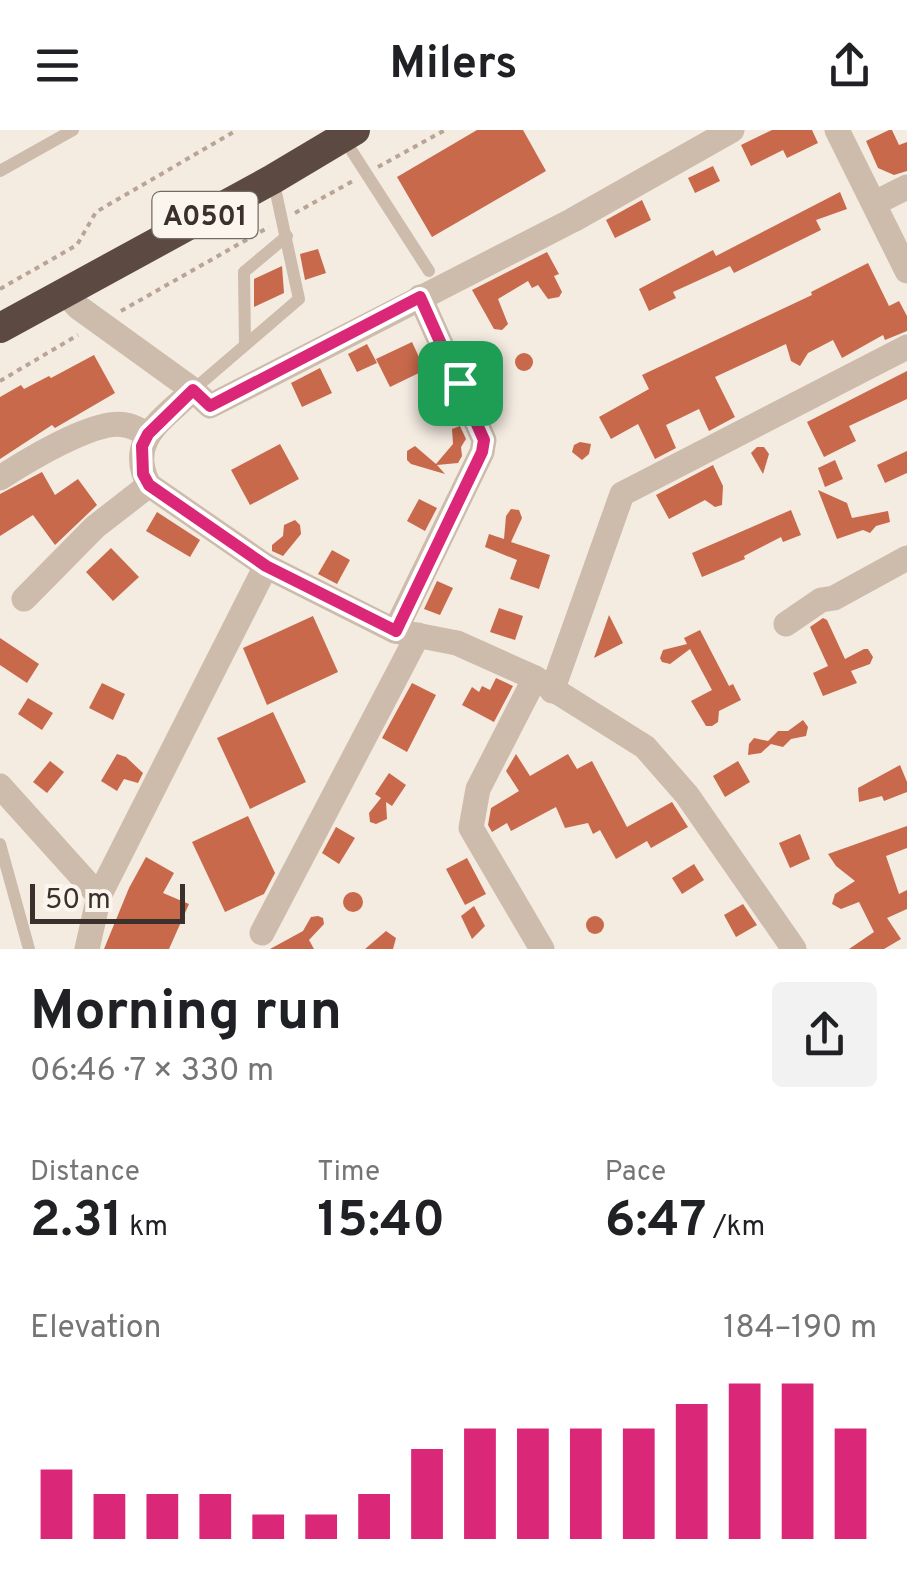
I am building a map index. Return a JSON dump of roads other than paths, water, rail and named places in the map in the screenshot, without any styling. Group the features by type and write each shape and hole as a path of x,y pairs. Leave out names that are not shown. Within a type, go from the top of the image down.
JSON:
{"highway":[{"name":"A0501","path":"0,328 349,134"}],"street":[{"path":"64,292 210,406 573,220 732,130"},
{"path":"837,130 876,202 907,272"},
{"path":"876,202 907,188"},
{"path":"262,933 407,633 482,452 484,440 420,297"},
{"path":"542,949 470,828 478,789 544,685 622,494 907,347"},
{"path":"193,390 148,434 140,457 149,485 266,566 407,633 457,643 544,685 646,747 687,795 794,949"},
{"path":"0,478 67,440 99,428 124,424 148,434"},
{"path":"24,599 95,527 149,485"},
{"path":"786,624 821,600 834,598 907,558"},
{"path":"87,949 99,896 266,566"},
{"path":"0,786 99,896"}],"lane":[{"path":"0,171 72,130"},
{"path":"349,134 429,271"},
{"path":"193,390 299,300 284,219 272,180"},
{"path":"245,345 244,272 287,236"},
{"path":"0,844 29,949"}]}
